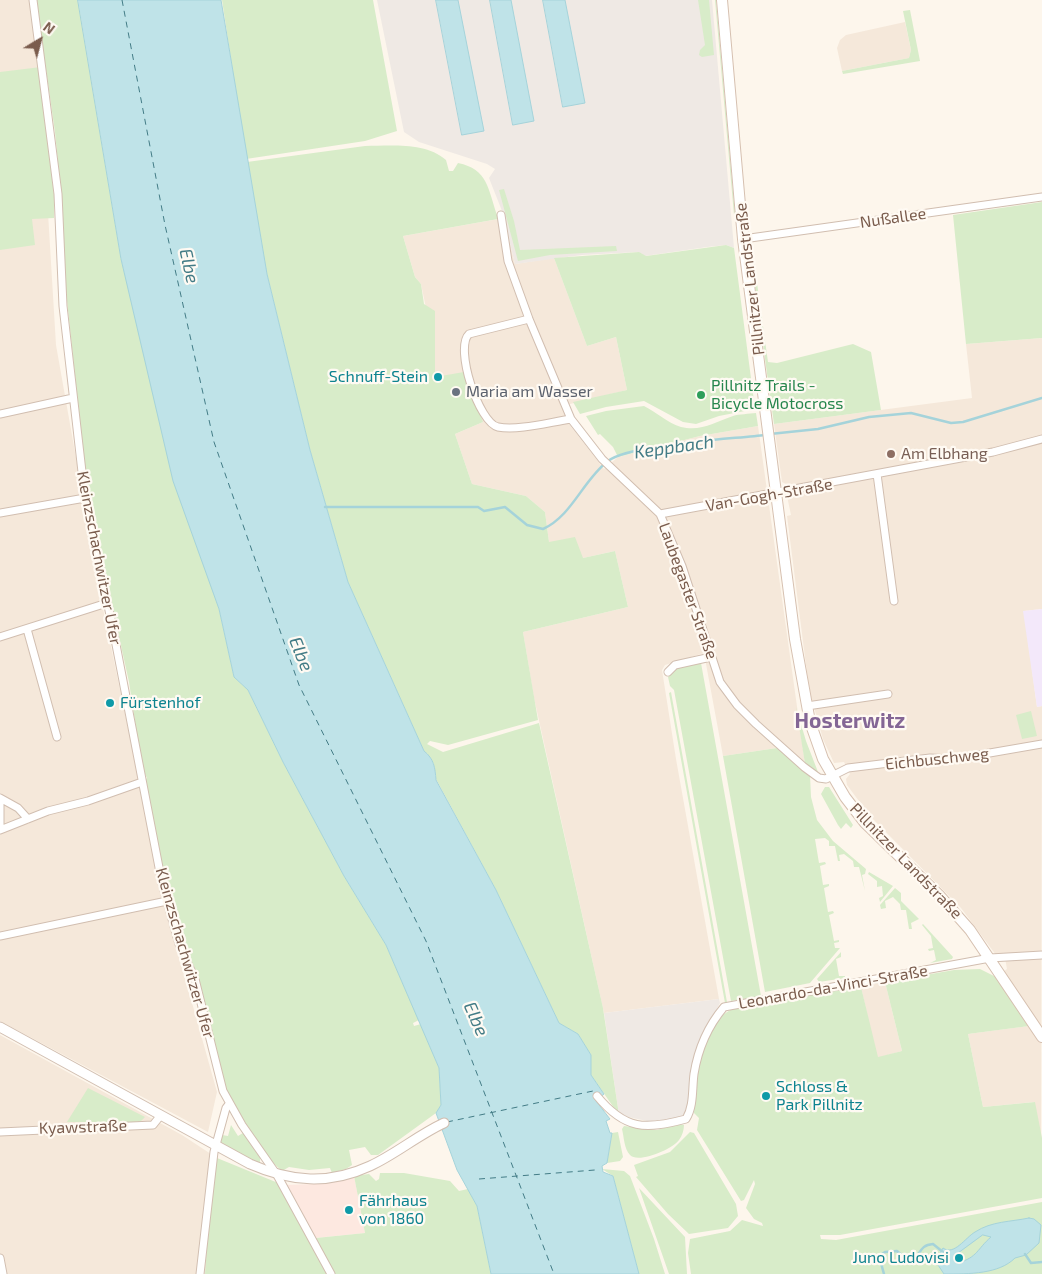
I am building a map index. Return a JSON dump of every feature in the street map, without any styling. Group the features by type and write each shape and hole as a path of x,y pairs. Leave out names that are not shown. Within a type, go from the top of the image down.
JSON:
{"main road":[{"name":"Pillnitzer Landstraße","path":"722,0 743,239 795,639 807,706 818,747 833,776 865,823 939,894 970,930 1042,1037"}],"street":[{"name":"Kleinzschachwitzer Ufer","path":"33,0 58,194 60,281 85,498 167,901 179,944 195,979 223,1091 229,1104 277,1174 331,1274"},
{"name":"Nußallee","path":"743,239 1042,197"},
{"name":"Laubegaster Straße","path":"501,215 508,261 529,319 571,419 602,459 660,514 682,566 720,682 743,711 787,753 819,778 833,776"},
{"path":"529,319 469,334 464,340 463,360 485,418 497,427 528,426 571,419"},
{"path":"0,414 73,398"},
{"name":"Van-Gogh-Straße","path":"660,514 993,452 1042,439"},
{"path":"877,474 894,601"},
{"path":"0,512 85,498"},
{"path":"0,637 107,603"},
{"path":"27,629 57,737"},
{"path":"668,672 674,665 711,657"},
{"path":"807,706 888,694"},
{"name":"Eichbuschweg","path":"833,776 848,768 930,758 955,759 1042,744"},
{"path":"0,803 0,829 48,811 88,801 142,782"},
{"path":"0,798 18,808 28,819"},
{"path":"0,936 167,901"},
{"name":"Leonardo-da-Vinci-Straße","path":"597,1096 608,1110 630,1124 665,1125 686,1119 690,1112 695,1073 704,1037 724,1007 990,958 1042,955"},
{"path":"0,1027 250,1164 290,1178 312,1180 349,1173 369,1166 444,1123"},
{"path":"200,1274 216,1146 226,1108 229,1104"},
{"name":"Kyawstraße","path":"0,1132 153,1125 161,1115"},
{"path":"0,1258 3,1274"}],"shaded area":[{"path":"0,0 30,0 38,48 56,345 101,599 138,776 173,935 217,1092 208,1132 0,1021"},
{"path":"377,0 712,0 734,248 726,245 645,256 638,252 582,255 515,264 502,211 489,178 495,169 487,164 419,142 404,132"},
{"path":"905,22 911,50 909,58 842,71 837,48 840,40 846,35"},
{"path":"504,218 515,264 554,258 587,346 616,337 627,390 562,406 569,424 604,469 618,457 700,436 758,426 805,764 781,744 777,748 723,756 704,653 665,665 662,670 719,999 604,1013 534,698 523,632 628,607 615,551 583,558 549,542 545,512 526,496 472,484 455,434 483,422 435,377 435,351 421,284 415,277 403,236"},
{"path":"1042,338 1042,609 1024,611 1037,707 1042,706 1041,1138 1034,1102 983,1107 968,1034 1028,1026 996,977 1007,969 1005,958 996,955 961,908 870,816 847,785 846,779 850,774 844,762 834,763 823,739 811,697 807,673 787,516 791,515 787,496 791,494 788,485 782,482 774,424 972,398 966,344"},
{"path":"1042,609 1042,706 1037,707 1023,611"},
{"path":"885,982 902,1051 877,1058 861,987"},
{"path":"719,999 720,1003 702,1037 687,1110 683,1116 664,1122 647,1121 619,1115 604,1013"},
{"path":"0,1035 182,1135 217,1158 209,1220 294,1274 0,1274"},
{"path":"354,1176 365,1233 315,1238 283,1185 314,1184"}],"green space":[{"path":"36,0 78,0 121,259 219,609 234,677 248,690 283,762 344,876 386,945 419,1020 413,1023 414,1026 421,1024 439,1068 441,1105 436,1113 378,1155 371,1155 365,1147 349,1150 352,1165 332,1173 330,1168 309,1170 289,1167 282,1171 264,1153 241,1120 225,1085 202,991 181,942 166,890 144,781 147,778 142,768 129,682 88,496 64,273 61,195 55,132"},
{"path":"222,0 373,0 397,131 365,141 246,159"},
{"path":"698,0 709,0 714,55 702,57 699,55 700,50 705,45"},
{"path":"716,0 735,215 734,215"},
{"path":"910,10 920,61 843,74 842,71 909,58 911,50 903,11"},
{"path":"41,67 54,191 54,218 32,219 35,245 0,250 0,72"},
{"path":"365,146 407,146 428,150 446,160 449,171 453,171 458,163 475,170 481,175 489,189 498,219 403,236 415,277 421,284 424,304 435,311 435,377 464,372 483,422 455,434 472,484 526,496 545,512 549,542 575,537 583,558 615,551 628,607 523,632 538,720 448,745 430,741 427,744 443,752 539,723 603,1008 619,1115 591,1075 591,1055 578,1034 559,1023 496,890 436,779 432,760 424,751 348,582 310,450 267,274 247,162"},
{"path":"504,189 514,221 520,250 616,246 617,251 550,255 518,261 499,190"},
{"path":"1042,202 1042,338 966,344 953,215"},
{"path":"751,240 768,362 777,363 853,344 871,352 881,410 774,424 749,243"},
{"path":"726,245 734,248 755,409 719,416 696,424 683,422 644,401 606,407 580,414 573,402 627,390 616,337 587,346 554,258 639,252 646,256"},
{"path":"644,406 681,427 695,428 708,426 735,415 756,413 758,426 700,436 618,457 613,447 600,434 598,435 586,416 606,411"},
{"path":"696,662 701,663 761,996 731,1001 674,690 670,686 668,677 677,667"},
{"path":"671,692 727,1002 725,1003 669,693"},
{"path":"796,707 806,741 818,772 805,764"},
{"path":"1031,711 1037,736 1022,739 1016,715"},
{"path":"777,748 810,775 811,797 817,820 833,841 866,869 865,874 862,875 865,891 859,867 854,867 853,861 844,854 839,855 840,861 838,861 835,846 829,846 829,841 825,838 815,839 819,863 825,862 826,864 820,866 823,885 829,884 829,886 824,888 828,912 833,911 834,913 829,915 834,941 839,940 839,942 834,943 835,948 840,948 810,983 765,992 723,756"},
{"path":"825,787 829,787 853,825 851,828 846,823 841,829 838,825 821,794"},
{"path":"869,872 893,886 880,902 879,898 883,896 882,886 877,887 877,881 868,874"},
{"path":"895,888 901,893 901,901 919,919 911,923 912,929 909,929 906,910 901,910 900,904 893,897 885,901 886,908 881,909 880,905"},
{"path":"923,924 953,957 952,959 930,963 936,960 934,950 929,951 928,949 933,948 931,936"},
{"path":"841,952 841,957 836,959 839,976 845,976 845,978 819,982 817,979"},
{"path":"980,969 996,977 1029,1026 968,1034 983,1107 1035,1102 1042,1138 1042,1198 840,1235 820,1235 821,1239 836,1240 1042,1202 1042,1274 691,1274 688,1253 690,1239 730,1231 742,1220 763,1226 762,1223 754,1219 746,1208 755,1184 754,1180 744,1200 741,1201 697,1130 699,1118 694,1113 699,1066 702,1050 716,1022 727,1012 741,1006 861,987 878,1057 902,1051 885,982 954,970"},
{"path":"88,1088 145,1117 140,1122 67,1122"},
{"path":"678,1124 684,1125 683,1133 676,1144 663,1151 640,1158 630,1155 625,1146 622,1129 624,1126 657,1130"},
{"path":"231,1125 238,1136 243,1133 260,1157 260,1162 256,1163 222,1144 220,1141 222,1135 228,1136"},
{"path":"618,1132 623,1157 620,1161 607,1163 612,1133"},
{"path":"690,1132 694,1133 736,1204 738,1216 728,1228 689,1234 668,1214 636,1177 638,1176 634,1165 670,1152"},
{"path":"217,1158 283,1185 316,1238 365,1233 354,1176 369,1174 376,1181 379,1179 380,1173 404,1173 450,1181 459,1191 468,1189 477,1206 491,1274 205,1274 209,1220"},
{"path":"602,1169 624,1171 630,1176 665,1274 639,1274 613,1176"},
{"path":"639,1188 685,1237 687,1274 669,1274"}],"water":[{"name":"Elbe","path":"78,0 221,0 267,274 310,450 348,582 424,751 432,760 436,780 496,890 559,1023 578,1034 591,1055 591,1075 604,1094 596,1101 610,1119 606,1121 610,1133 612,1133 607,1163 602,1166 603,1172 613,1176 639,1274 491,1274 477,1206 457,1170 436,1113 441,1105 439,1068 386,945 344,876 283,762 248,690 234,677 219,609 173,481 121,259"},
{"path":"436,0 458,0 484,131 462,135"},
{"path":"490,0 511,0 534,121 513,125"},
{"path":"543,0 565,0 585,103 563,107"},
{"path":"1034,1219 1041,1225 1039,1243 1026,1255 1015,1258 1001,1267 983,1272 944,1274 938,1265 944,1257 940,1253 943,1248 951,1250 955,1248 981,1228 1001,1222","holes":["983,1235 991,1237 970,1258 958,1263 954,1260 957,1254"]}],"waterway":[{"name":"Keppbach","path":"770,434 818,429 869,417 911,413 951,423 963,422 1042,398"},
{"name":"Keppbach","path":"325,507 478,507 484,511 505,507 527,525 543,529 562,516 599,469 619,455 658,446 765,435"},
{"path":"884,1274 879,1256 885,1252 897,1251 906,1259 913,1261 923,1248 929,1245 933,1244 943,1252"},
{"path":"1025,1254 1031,1263 1042,1262"}],"ferry route":[{"path":"122,0 165,225 214,442 299,685 426,941 554,1274"},
{"path":"447,1122 593,1091 596,1094"},
{"path":"479,1179 595,1170"}],"place":[{"name":"Schnuff-Stein","path":"438,377"},
{"name":"Maria am Wasser","path":"456,392"},
{"name":"Pillnitz Trails - Bicycle Motocross","path":"701,395"},
{"name":"Am Elbhang","path":"891,454"},
{"name":"Fürstenhof","path":"110,703"},
{"name":"Schloss & Park Pillnitz","path":"766,1096"},
{"name":"Fährhaus von 1860","path":"349,1210"},
{"name":"Juno Ludovisi","path":"959,1258"}],"district":[{"name":"Hosterwitz","path":"850,721"}]}
